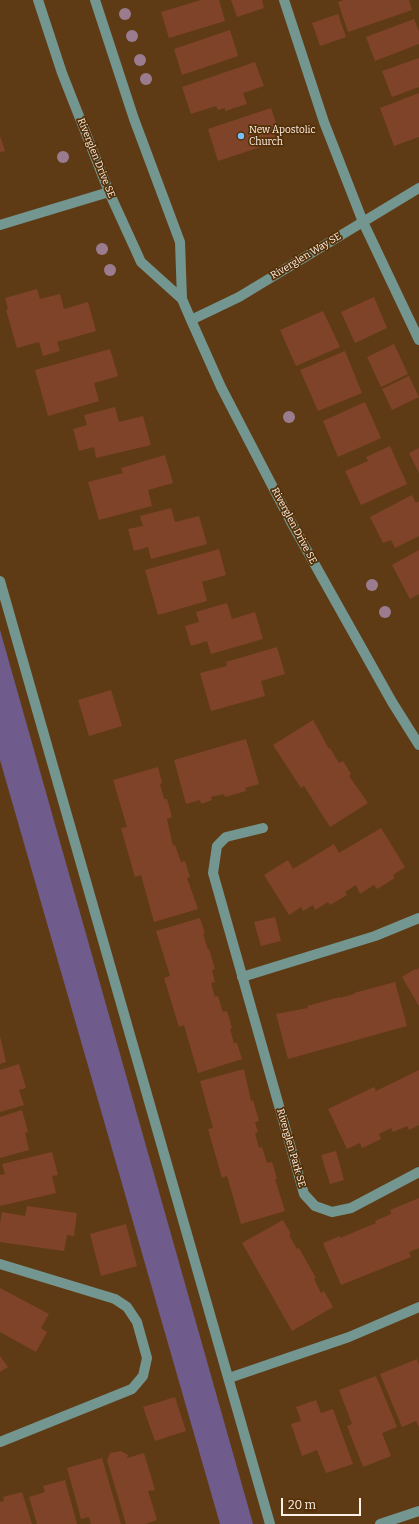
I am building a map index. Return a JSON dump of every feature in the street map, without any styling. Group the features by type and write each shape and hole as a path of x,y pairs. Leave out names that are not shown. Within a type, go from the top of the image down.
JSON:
{"street":[{"name":"Riverglen Drive SE","path":"38,0 62,73 109,192 141,262 182,299"},
{"name":"Riverglen Drive SE","path":"95,0 134,119 180,242 182,299 191,320 221,387 291,522 392,702 419,745"},
{"path":"284,0 324,122 363,222 419,340"},
{"name":"Riverglen Way SE","path":"191,320 239,297 419,188"},
{"path":"0,225 109,192"},
{"path":"0,581 270,1524"},
{"name":"Riverglen Park SE","path":"262,828 226,837 217,846 213,873 304,1194 316,1206 332,1212 352,1208 419,1172"},
{"path":"242,977 375,936 419,918"},
{"path":"0,1264 115,1299 127,1307 137,1322 147,1358 143,1376 132,1389 0,1442"},
{"path":"229,1378 349,1337 419,1307"},
{"path":"380,1524 419,1511"}],"shaded area":[{"path":"0,630 253,1524 220,1524 0,760"}],"building":[{"path":"201,0 219,0 225,21 169,38 161,12"},
{"path":"231,0 262,0 264,8 237,17"},
{"path":"344,0 409,0 412,10 348,32 338,2"},
{"path":"338,14 346,37 320,46 312,23"},
{"path":"414,19 419,31 419,44 375,61 366,37"},
{"path":"230,30 238,56 182,75 174,49"},
{"path":"419,58 419,87 392,97 382,71"},
{"path":"255,62 264,86 243,93 247,104 225,111 225,108 218,110 216,106 191,114 182,87"},
{"path":"419,93 419,137 394,146 380,108"},
{"path":"271,108 282,140 218,161 208,129"},
{"path":"0,136 5,151 0,152"},
{"path":"37,289 40,299 60,294 64,309 88,302 96,331 57,342 60,351 43,356 39,342 17,348 6,310 8,309 5,298"},
{"path":"374,297 387,328 355,343 341,312"},
{"path":"323,311 340,347 296,366 280,330"},
{"path":"394,344 408,374 381,387 367,357"},
{"path":"110,349 118,376 94,383 99,401 48,416 35,370"},
{"path":"345,351 362,393 318,411 300,370"},
{"path":"409,376 419,397 392,410 382,389"},
{"path":"365,402 381,438 338,457 323,421"},
{"path":"115,407 119,422 143,416 151,445 96,458 94,447 79,451 73,429 87,425 84,415"},
{"path":"390,446 407,484 361,505 345,471 368,461 366,457"},
{"path":"419,448 419,473 409,453"},
{"path":"165,455 173,483 148,490 152,506 99,520 88,482 123,473 121,468"},
{"path":"412,495 416,503 419,501 419,536 395,548 391,540 383,543 370,517"},
{"path":"171,508 175,522 199,516 207,544 151,559 148,547 134,551 128,529 143,526 140,516"},
{"path":"219,549 226,575 202,582 207,601 158,615 145,570"},
{"path":"419,550 419,594 410,599 392,565"},
{"path":"227,603 232,619 255,612 263,639 211,654 207,641 191,646 185,626 199,622 196,612"},
{"path":"277,647 285,674 261,681 265,696 211,711 200,673 227,666 226,662"},
{"path":"111,690 122,726 89,736 78,700"},
{"path":"313,720 329,749 330,748 339,763 343,761 351,774 349,776 368,803 330,827 304,786 301,788 273,745"},
{"path":"246,739 259,784 245,788 246,791 225,797 224,794 211,797 212,800 201,804 200,800 186,804 174,760"},
{"path":"158,767 164,799 167,799 172,817 167,819 173,846 175,845 181,862 185,861 190,877 187,878 198,909 154,922 141,875 135,877 121,828 127,827 113,780"},
{"path":"381,828 405,867 393,875 395,878 377,889 374,885 360,894 356,885 345,892 347,895 330,905 328,902 315,910 313,905 303,911 301,907 289,915 264,875 288,860 293,869 334,844 339,853"},
{"path":"275,917 281,941 261,946 254,922"},
{"path":"200,918 205,934 203,934 215,969 212,970 215,982 211,983 215,997 218,996 223,1012 227,1011 232,1028 230,1029 234,1043 237,1043 242,1059 198,1073 184,1025 179,1027 164,978 170,976 156,931"},
{"path":"419,968 419,1006 402,977"},
{"path":"395,982 407,1026 288,1059 276,1014 308,1008 307,1006"},
{"path":"0,1036 6,1062 0,1064"},
{"path":"19,1064 26,1088 19,1090 24,1105 0,1112 0,1070"},
{"path":"244,1069 251,1101 253,1100 259,1121 255,1122 258,1132 255,1133 259,1148 262,1147 267,1163 272,1162 277,1179 275,1179 285,1211 241,1224 227,1176 222,1178 208,1129 213,1128 200,1081"},
{"path":"419,1070 419,1125 409,1130 407,1126 393,1132 391,1128 379,1134 381,1139 362,1148 360,1143 347,1149 328,1109 374,1087 376,1091"},
{"path":"22,1110 28,1132 25,1133 29,1150 0,1158 0,1117"},
{"path":"336,1151 344,1180 330,1184 321,1155"},
{"path":"52,1152 58,1175 52,1176 56,1193 0,1206 0,1175 5,1174 2,1164"},
{"path":"419,1198 419,1248 409,1252 411,1257 341,1285 323,1243 340,1236 340,1238 376,1223 375,1221 391,1214 390,1210"},
{"path":"27,1206 77,1213 74,1236 67,1235 64,1251 0,1242 0,1223 2,1212 25,1216"},
{"path":"283,1220 291,1234 289,1235 297,1249 299,1248 316,1278 314,1279 321,1293 324,1291 333,1307 292,1331 242,1243"},
{"path":"126,1224 137,1266 101,1276 90,1234"},
{"path":"0,1288 49,1314 41,1328 47,1332 36,1352 0,1332"},
{"path":"0,1356 8,1367 0,1372"},
{"path":"417,1359 419,1365 419,1427 416,1421 402,1427 380,1374"},
{"path":"376,1376 397,1427 382,1433 391,1456 363,1467 347,1426 352,1424 339,1390"},
{"path":"175,1397 186,1431 155,1441 143,1407"},
{"path":"316,1400 321,1413 333,1409 353,1464 326,1473 317,1450 302,1456 291,1424 301,1421 296,1407"},
{"path":"121,1451 128,1455 127,1458 144,1453 155,1490 148,1491 157,1520 145,1524 126,1524 107,1460 110,1453"},
{"path":"102,1458 121,1524 91,1524 89,1517 81,1519 67,1468"},
{"path":"65,1480 77,1524 37,1524 29,1497 45,1492 43,1486"},
{"path":"22,1492 32,1524 0,1524 0,1502 4,1501 3,1497"}],"place":[{"name":"New Apostolic Church","path":"241,136"}]}
